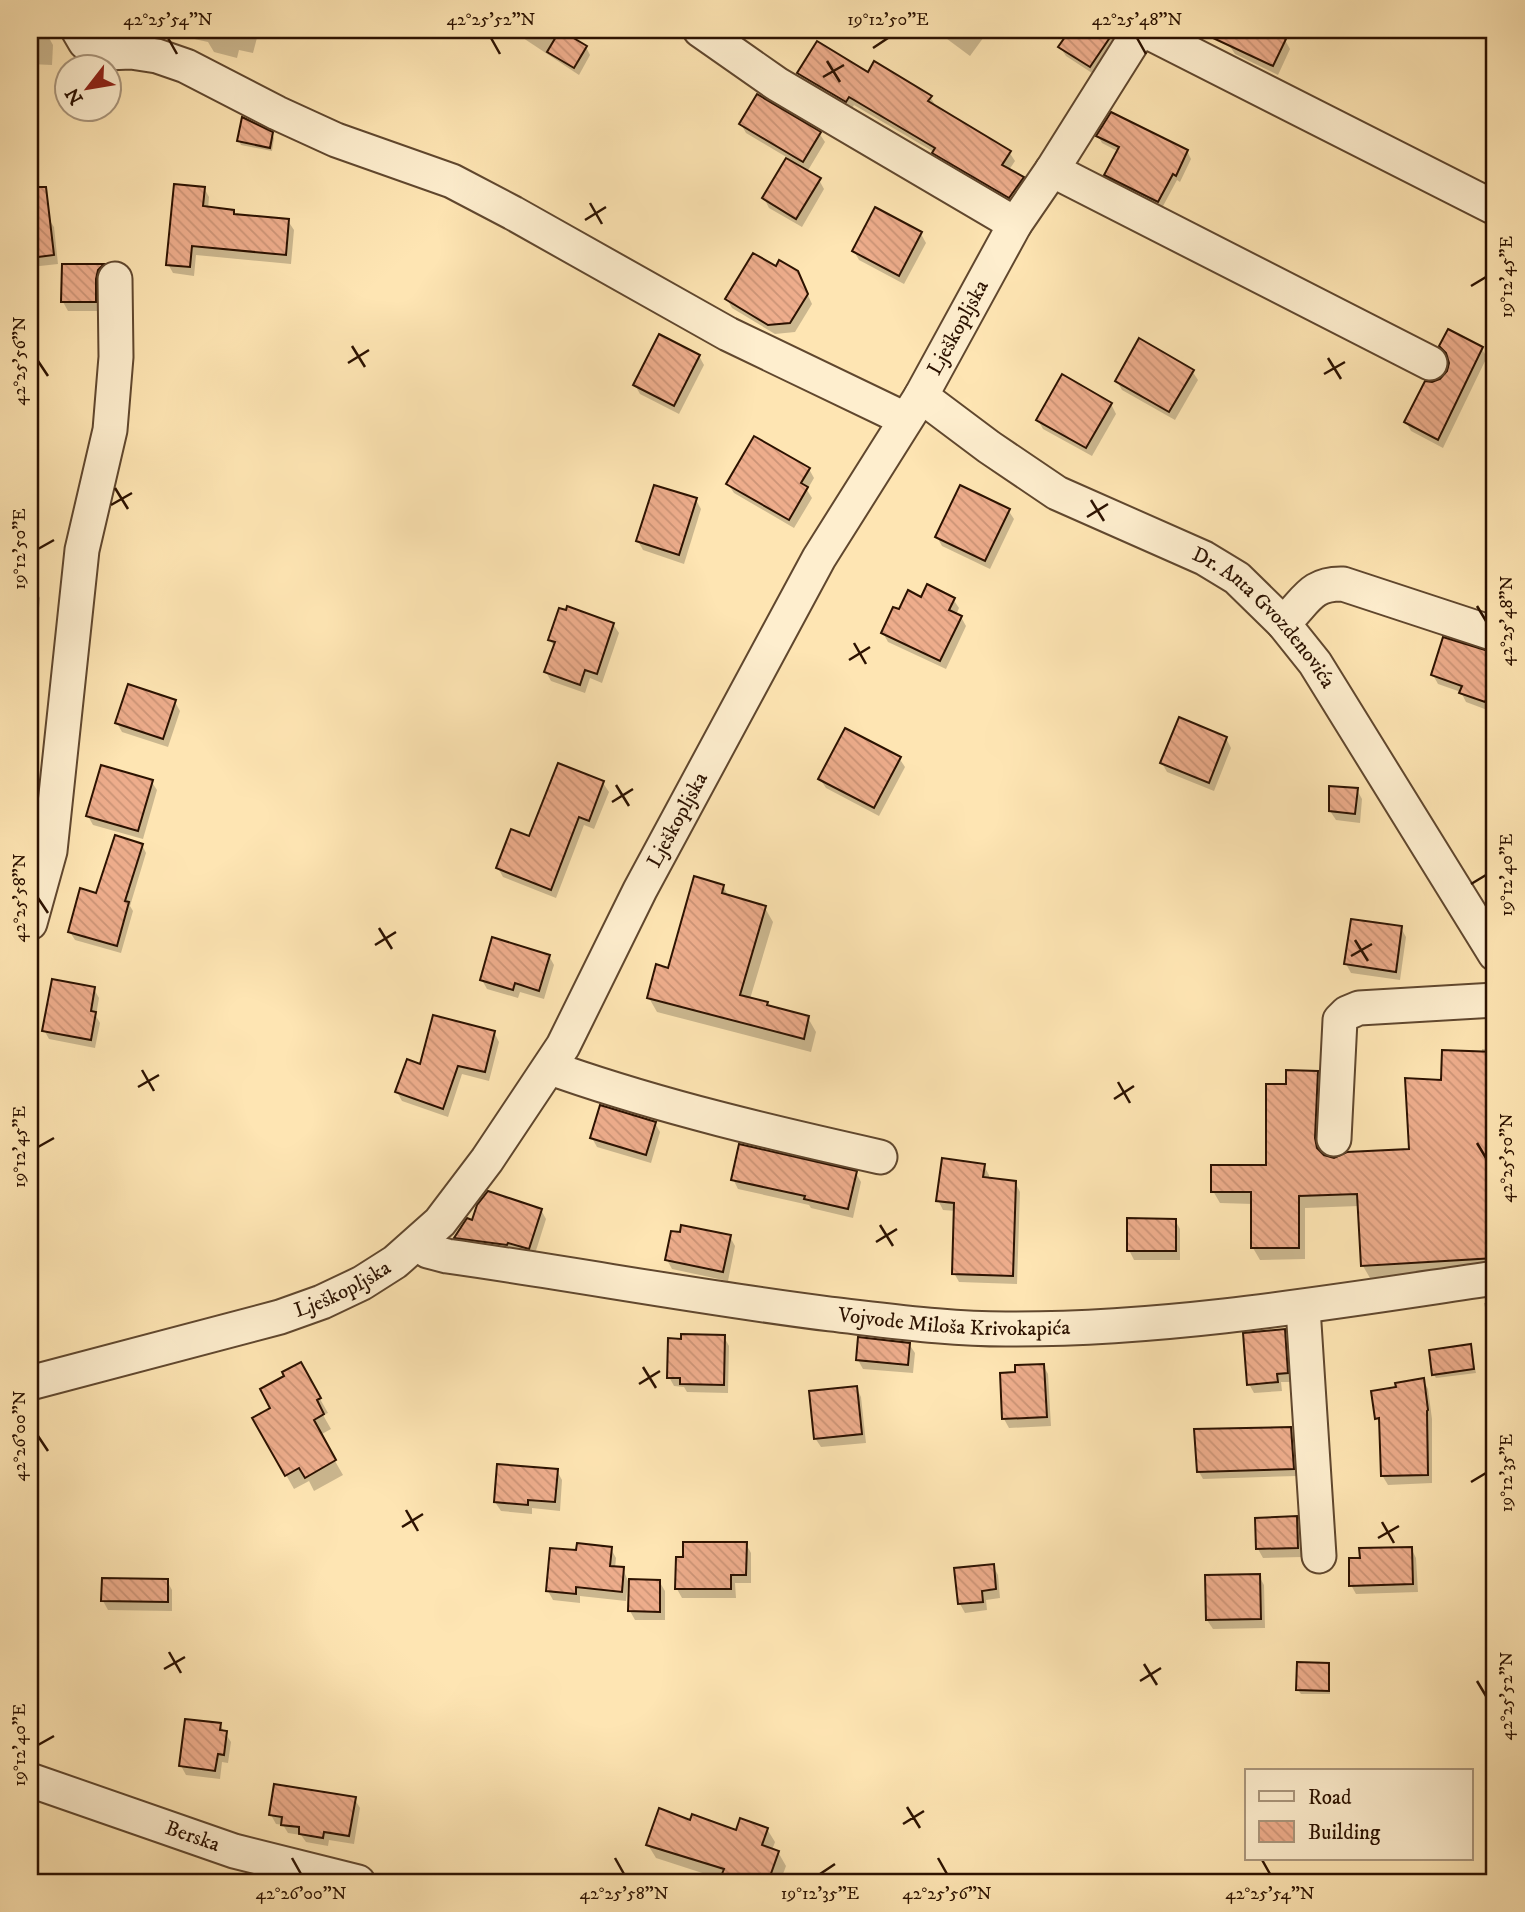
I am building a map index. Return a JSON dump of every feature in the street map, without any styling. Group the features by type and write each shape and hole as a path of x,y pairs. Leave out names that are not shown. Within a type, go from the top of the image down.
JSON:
{"street":[{"name":"Dr. Anta Gvozdenovića","path":"78,30 85,42 95,50 157,56 186,66 335,140 452,181 728,334 913,408 989,447 1057,493 1219,567 1253,592 1283,623 1315,663 1495,954"},
{"path":"700,30 777,84 1015,224"},
{"name":"Lješkopljska","path":"30,1383 280,1317 322,1302 362,1283 395,1262 440,1222 551,1066 578,1020 639,890 819,558 913,408 1015,224 1142,30"},
{"path":"1142,30 1495,208"},
{"path":"1052,170 1430,363"},
{"path":"30,923 50,851 82,550 110,430 116,357 115,279"},
{"path":"1283,623 1317,588 1343,584 1495,634"},
{"path":"1334,1139 1340,1020 1347,1013 1359,1008 1495,1000"},
{"path":"551,1066 571,1076 669,1106 771,1133 880,1157"},
{"name":"Vojvode Miloša Krivokapića","path":"418,1244 428,1251 447,1256 766,1306 891,1321 1014,1329 1116,1325 1303,1308 1495,1278"},
{"path":"1303,1308 1319,1556"},
{"name":"Berska","path":"30,1780 234,1851 358,1882"}],"building":[{"path":"560,30 587,46 574,68 547,52"},
{"path":"1070,30 1115,30 1090,67 1058,47"},
{"path":"1196,30 1267,30 1286,39 1273,66"},
{"path":"817,41 868,72 874,61 932,96 928,101 1011,151 1002,165 1024,177 1009,198 932,153 935,148 849,97 846,102 797,73"},
{"path":"757,94 821,132 803,162 739,124"},
{"path":"1111,112 1188,150 1176,176 1173,174 1158,202 1104,175 1119,147 1096,136"},
{"path":"242,117 273,132 270,148 237,141"},
{"path":"786,158 821,178 796,219 762,198"},
{"path":"174,184 205,187 203,206 234,210 234,214 289,219 286,255 192,246 190,267 166,265"},
{"path":"30,187 46,187 54,255 30,258"},
{"path":"875,207 922,232 899,276 852,251"},
{"path":"753,253 776,266 779,260 798,271 808,294 790,323 768,325 725,299"},
{"path":"62,264 104,264 98,270 96,279 96,302 61,302"},
{"path":"1448,329 1483,347 1438,440 1404,422 1425,381 1440,379 1447,371 1449,363 1446,353 1439,346"},
{"path":"659,334 700,355 674,406 633,385"},
{"path":"1139,338 1194,370 1169,412 1115,381"},
{"path":"1062,374 1112,403 1086,448 1036,420"},
{"path":"754,436 810,468 801,483 808,487 789,520 726,484"},
{"path":"654,485 697,498 679,555 636,541"},
{"path":"960,485 1010,509 985,561 935,537"},
{"path":"927,584 955,598 949,610 962,616 940,661 881,633 893,607 899,609 908,590 921,597"},
{"path":"567,606 614,623 597,674 585,670 580,685 544,672 555,642 548,640 559,608 566,610"},
{"path":"1443,637 1495,653 1495,674 1485,702 1459,693 1462,686 1431,675"},
{"path":"128,684 176,700 163,739 115,723"},
{"path":"1179,717 1227,737 1209,783 1160,763"},
{"path":"845,728 901,757 874,808 818,779"},
{"path":"558,763 604,781 589,821 579,817 551,890 496,868 511,829 529,836"},
{"path":"101,765 153,780 138,831 86,816"},
{"path":"1329,786 1358,788 1355,814 1329,811"},
{"path":"115,835 143,844 125,901 129,902 117,946 68,932 80,888 96,893"},
{"path":"694,876 724,885 722,893 766,906 740,995 809,1016 804,1039 647,998 656,964 668,968"},
{"path":"1351,919 1402,926 1396,972 1344,964"},
{"path":"492,937 550,955 539,991 515,983 513,990 480,980"},
{"path":"52,979 95,987 91,1011 96,1012 91,1040 42,1031"},
{"path":"433,1015 495,1031 485,1072 458,1066 443,1109 395,1092 407,1059 420,1064"},
{"path":"1442,1050 1495,1052 1495,1258 1361,1266 1357,1194 1299,1196 1299,1248 1251,1248 1251,1192 1211,1192 1211,1165 1266,1165 1266,1084 1286,1084 1286,1070 1318,1071 1315,1138 1317,1148 1324,1155 1334,1158 1347,1152 1409,1149 1405,1078 1441,1080"},
{"path":"600,1105 656,1122 646,1155 590,1138"},
{"path":"739,1144 857,1171 848,1209 804,1199 805,1196 731,1180"},
{"path":"942,1158 985,1164 983,1177 1016,1181 1013,1276 952,1274 954,1203 936,1201"},
{"path":"488,1191 542,1209 529,1249 508,1243 454,1238 467,1218 472,1220 477,1205"},
{"path":"1127,1218 1176,1219 1176,1251 1127,1251"},
{"path":"681,1225 731,1235 723,1272 665,1260 671,1231 680,1232"},
{"path":"1285,1329 1288,1373 1277,1374 1278,1382 1247,1385 1243,1333"},
{"path":"681,1334 725,1335 724,1385 680,1384 680,1378 667,1378 668,1338 681,1339"},
{"path":"858,1337 910,1343 908,1365 856,1360"},
{"path":"1471,1344 1474,1369 1432,1375 1429,1350"},
{"path":"301,1362 321,1398 317,1400 324,1414 314,1420 336,1460 305,1478 299,1468 285,1476 252,1418 270,1408 260,1389 284,1376 282,1372"},
{"path":"1044,1364 1047,1417 1002,1419 1000,1373 1015,1372 1015,1365"},
{"path":"1424,1378 1428,1410 1428,1475 1381,1476 1379,1418 1375,1419 1371,1391"},
{"path":"857,1386 862,1434 814,1439 809,1391"},
{"path":"1291,1427 1294,1469 1197,1472 1194,1429"},
{"path":"497,1464 558,1469 555,1502 528,1500 528,1505 494,1502"},
{"path":"1297,1516 1298,1548 1256,1549 1255,1518"},
{"path":"683,1542 747,1542 746,1575 731,1575 731,1589 675,1589 676,1557 683,1557"},
{"path":"577,1543 612,1547 610,1566 624,1567 622,1592 576,1587 576,1594 546,1591 550,1548 576,1550"},
{"path":"1412,1547 1413,1584 1349,1586 1349,1558 1360,1558 1359,1548"},
{"path":"994,1564 996,1589 982,1591 983,1602 958,1604 954,1568"},
{"path":"1260,1574 1261,1619 1206,1620 1205,1575"},
{"path":"102,1578 168,1579 168,1602 101,1601"},
{"path":"629,1579 660,1580 660,1612 628,1611"},
{"path":"1297,1662 1329,1663 1329,1691 1296,1690"},
{"path":"185,1719 221,1723 220,1730 227,1731 224,1755 218,1754 215,1771 179,1766"},
{"path":"274,1784 356,1797 349,1836 324,1832 323,1838 299,1834 299,1827 281,1825 282,1817 269,1815"},
{"path":"659,1808 690,1820 692,1814 736,1830 740,1818 768,1828 762,1845 779,1851 768,1882 747,1882 722,1874 724,1869 646,1845"}]}
